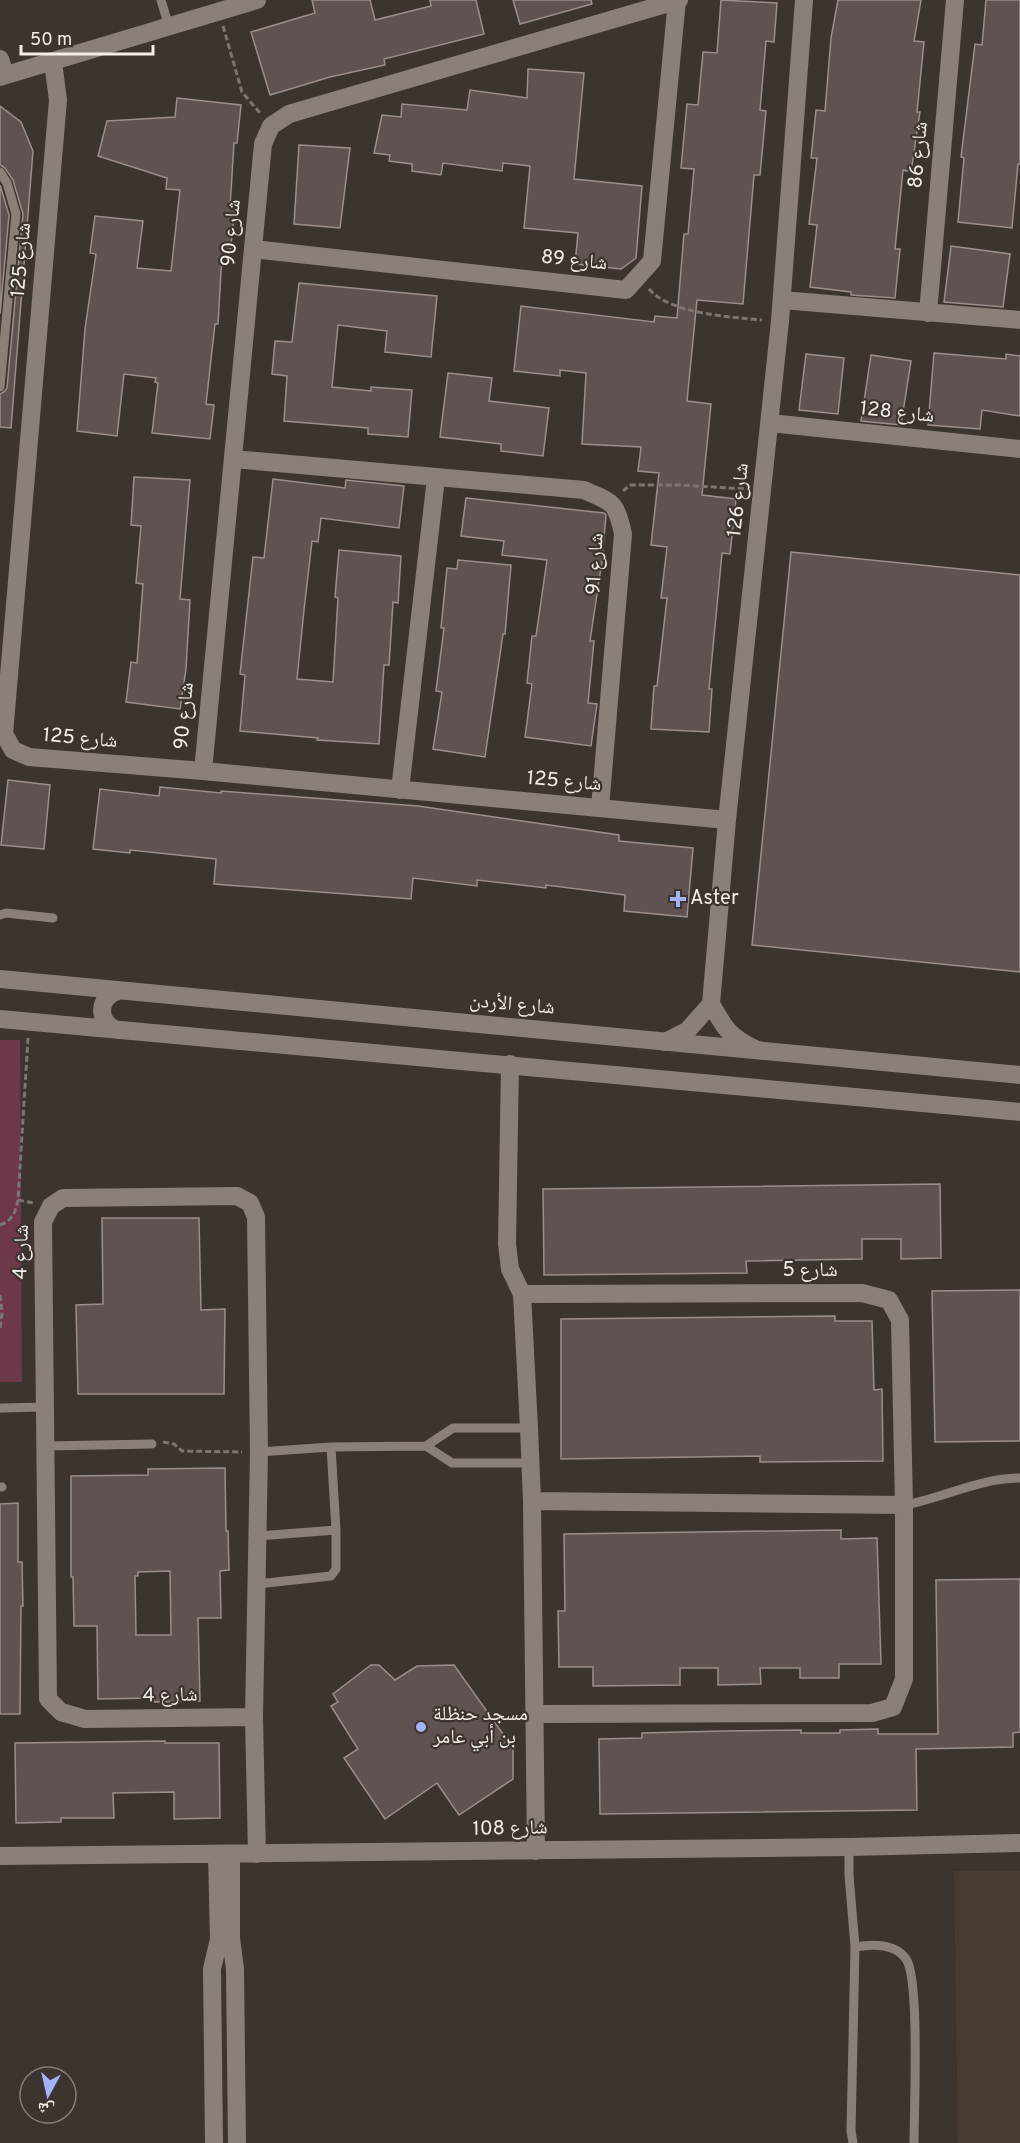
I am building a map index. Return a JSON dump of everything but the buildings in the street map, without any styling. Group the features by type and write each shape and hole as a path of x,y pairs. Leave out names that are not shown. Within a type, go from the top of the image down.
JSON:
{"street":[{"path":"2,70 53,62 257,0"},
{"path":"271,126 289,114 678,0 652,261 639,276"},
{"name":"شارع 126","path":"711,1004 727,820 782,300 804,0"},
{"name":"شارع 86","path":"928,314 955,0"},
{"name":"شارع 125","path":"53,62 58,100 4,734 14,750 28,757 727,820"},
{"name":"شارع 90","path":"203,771 263,144 271,126"},
{"name":"شارع 89","path":"253,249 626,290 639,276"},
{"path":"782,300 1020,320"},
{"name":"شارع 128","path":"770,423 1020,448"},
{"path":"233,459 584,490 611,502"},
{"path":"400,790 436,478"},
{"name":"شارع 91","path":"600,808 623,534 619,516 611,502"},
{"name":"شارع الأردن","path":"0,979 1020,1075"},
{"path":"117,1030 107,1024 101,1013 101,1007 107,996 118,991"},
{"path":"665,1042 687,1031 711,1004 722,1024 735,1039 755,1049"},
{"path":"0,1019 1020,1112"},
{"path":"510,1064 507,1244 510,1269 522,1293 531,1463 536,1851"},
{"name":"شارع 4","path":"254,1717 85,1719 61,1712 48,1699 43,1222 51,1206 63,1197 237,1196 250,1203 256,1217 259,1452 254,1717 257,1854"},
{"name":"شارع 5","path":"522,1293 862,1293 889,1300 900,1320 904,1505 904,1679 893,1707 872,1713 535,1714"},
{"path":"532,1501 904,1505"},
{"name":"شارع 108","path":"0,1856 536,1851 1020,1843"},
{"path":"214,2143 212,1969 219,1939 224,1854"},
{"path":"224,1854 236,1969 237,2143"},
{"path":"212,1969 236,1969"}],"lane":[{"path":"161,0 169,27"},
{"path":"0,172 8,183 16,214 0,387"},
{"path":"0,915 6,913 52,918"},
{"path":"0,1408 45,1407"},
{"path":"259,1452 331,1447 426,1446 453,1428 529,1428"},
{"path":"46,1446 152,1444"},
{"path":"426,1446 452,1463 531,1463"},
{"path":"257,1584 331,1576 336,1569 331,1447"},
{"path":"904,1505 927,1501 963,1488 1004,1478 1020,1478"},
{"path":"258,1536 336,1530"},
{"path":"849,1847 855,1947 851,2131 853,2143"},
{"path":"855,1947 878,1945 901,1953 908,1961 914,2010 914,2143"}],"path":[{"path":"218,12 243,92 271,126"},
{"path":"639,276 656,297 697,312 780,321"},
{"path":"611,502 630,485 680,485 763,490"},
{"path":"0,1225 9,1222 15,1214 18,1200 29,1022"},
{"path":"0,1295 2,1313 0,1329"},
{"path":"152,1444 168,1442 182,1451 259,1452"}],"shaded area":[{"path":"0,1040 20,1040 22,1382 0,1382"},
{"path":"954,1871 1020,1871 1020,2143 958,2143"}],"place":[{"name":"Aster","path":"678,899"},
{"name":"مسجد حنظلة بن أبي عامر","path":"421,1727"}]}
